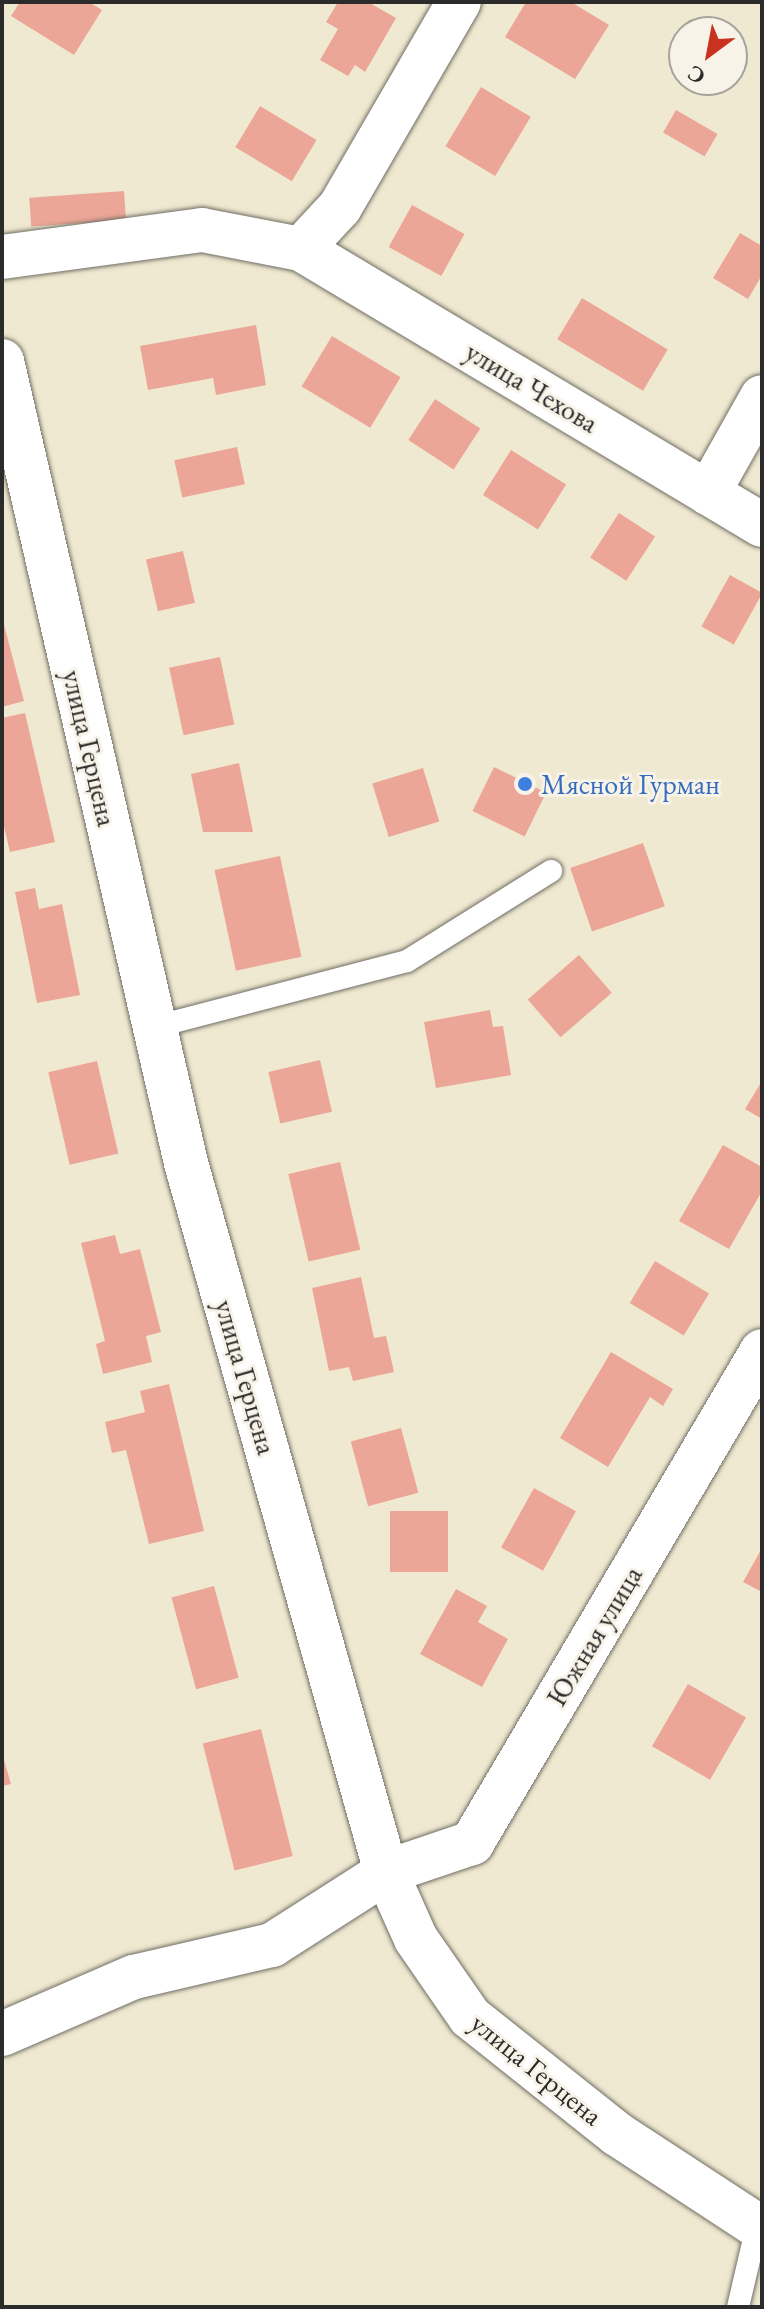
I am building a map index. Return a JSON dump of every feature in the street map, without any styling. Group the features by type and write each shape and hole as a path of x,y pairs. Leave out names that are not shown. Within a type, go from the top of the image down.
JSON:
{"street":[{"path":"2,257 202,230 301,249 340,207 459,2"},
{"name":"улица Чехова","path":"301,249 762,525"},
{"name":"улица Герцена","path":"2,361 186,1163 386,1872 416,1939 470,2017 617,2134 759,2228"},
{"path":"708,493 762,397"},
{"name":"Южная улица","path":"2,2034 134,1977 272,1945 386,1872 472,1843 762,1351"}],"lane":[{"path":"154,1027 407,961 551,871"},
{"path":"738,2307 759,2228"}],"building":[{"path":"20,2 89,2 102,10 74,55 11,16"},
{"path":"338,2 368,2 396,18 365,72 355,65 348,76 320,60 338,29 326,22"},
{"path":"526,2 571,2 609,25 575,79 505,37"},
{"path":"481,87 531,117 495,176 445,146"},
{"path":"260,106 317,140 292,181 235,147"},
{"path":"676,110 718,134 705,157 663,133"},
{"path":"124,191 126,220 31,227 29,198"},
{"path":"412,205 464,234 441,276 389,247"},
{"path":"740,233 762,246 762,275 748,299 713,278"},
{"path":"582,298 668,350 643,391 557,339"},
{"path":"256,325 266,385 216,395 213,378 148,390 140,346"},
{"path":"332,336 401,377 370,428 302,387"},
{"path":"435,399 480,428 454,470 408,440"},
{"path":"237,447 245,484 182,497 174,460"},
{"path":"511,450 566,484 538,529 483,495"},
{"path":"619,513 655,536 626,581 590,557"},
{"path":"183,551 195,603 158,611 146,560"},
{"path":"730,575 762,593 734,645 701,627"},
{"path":"2,617 24,701 2,707"},
{"path":"220,657 234,724 183,735 169,668"},
{"path":"25,713 55,842 10,852 2,818 2,718"},
{"path":"239,763 253,832 203,832 191,774"},
{"path":"494,767 546,792 525,836 473,811"},
{"path":"423,768 439,822 389,837 372,783"},
{"path":"643,843 665,906 592,931 570,868"},
{"path":"280,856 301,957 236,971 214,870"},
{"path":"35,888 39,909 62,904 80,995 37,1003 15,892"},
{"path":"579,955 612,993 560,1037 528,1000"},
{"path":"490,1010 493,1027 503,1026 511,1075 436,1088 424,1022"},
{"path":"320,1060 332,1112 280,1124 268,1072"},
{"path":"97,1061 118,1154 70,1165 48,1072"},
{"path":"762,1081 762,1119 745,1109"},
{"path":"723,1145 762,1167 762,1191 729,1249 679,1221"},
{"path":"340,1162 360,1250 309,1262 288,1174"},
{"path":"115,1235 120,1254 140,1249 161,1332 146,1336 152,1362 103,1374 96,1344 105,1341 81,1243"},
{"path":"655,1261 709,1293 684,1335 630,1303"},
{"path":"361,1277 374,1338 386,1336 394,1372 353,1381 349,1367 329,1371 312,1288"},
{"path":"611,1352 673,1389 663,1406 650,1397 608,1467 560,1438"},
{"path":"169,1384 204,1531 149,1544 126,1450 112,1453 105,1422 145,1412 140,1391"},
{"path":"401,1428 418,1493 368,1506 351,1441"},
{"path":"534,1488 576,1511 543,1571 501,1547"},
{"path":"390,1511 448,1511 448,1572 390,1572"},
{"path":"762,1548 762,1592 743,1582"},
{"path":"214,1586 239,1678 196,1689 171,1597"},
{"path":"456,1589 487,1606 478,1622 508,1639 482,1687 420,1654"},
{"path":"688,1684 746,1718 710,1780 652,1746"},
{"path":"261,1729 293,1856 234,1871 203,1744"},
{"path":"2,1753 11,1784 2,1786"}],"place":[{"name":"Мясной Гурман","path":"525,784"}]}
